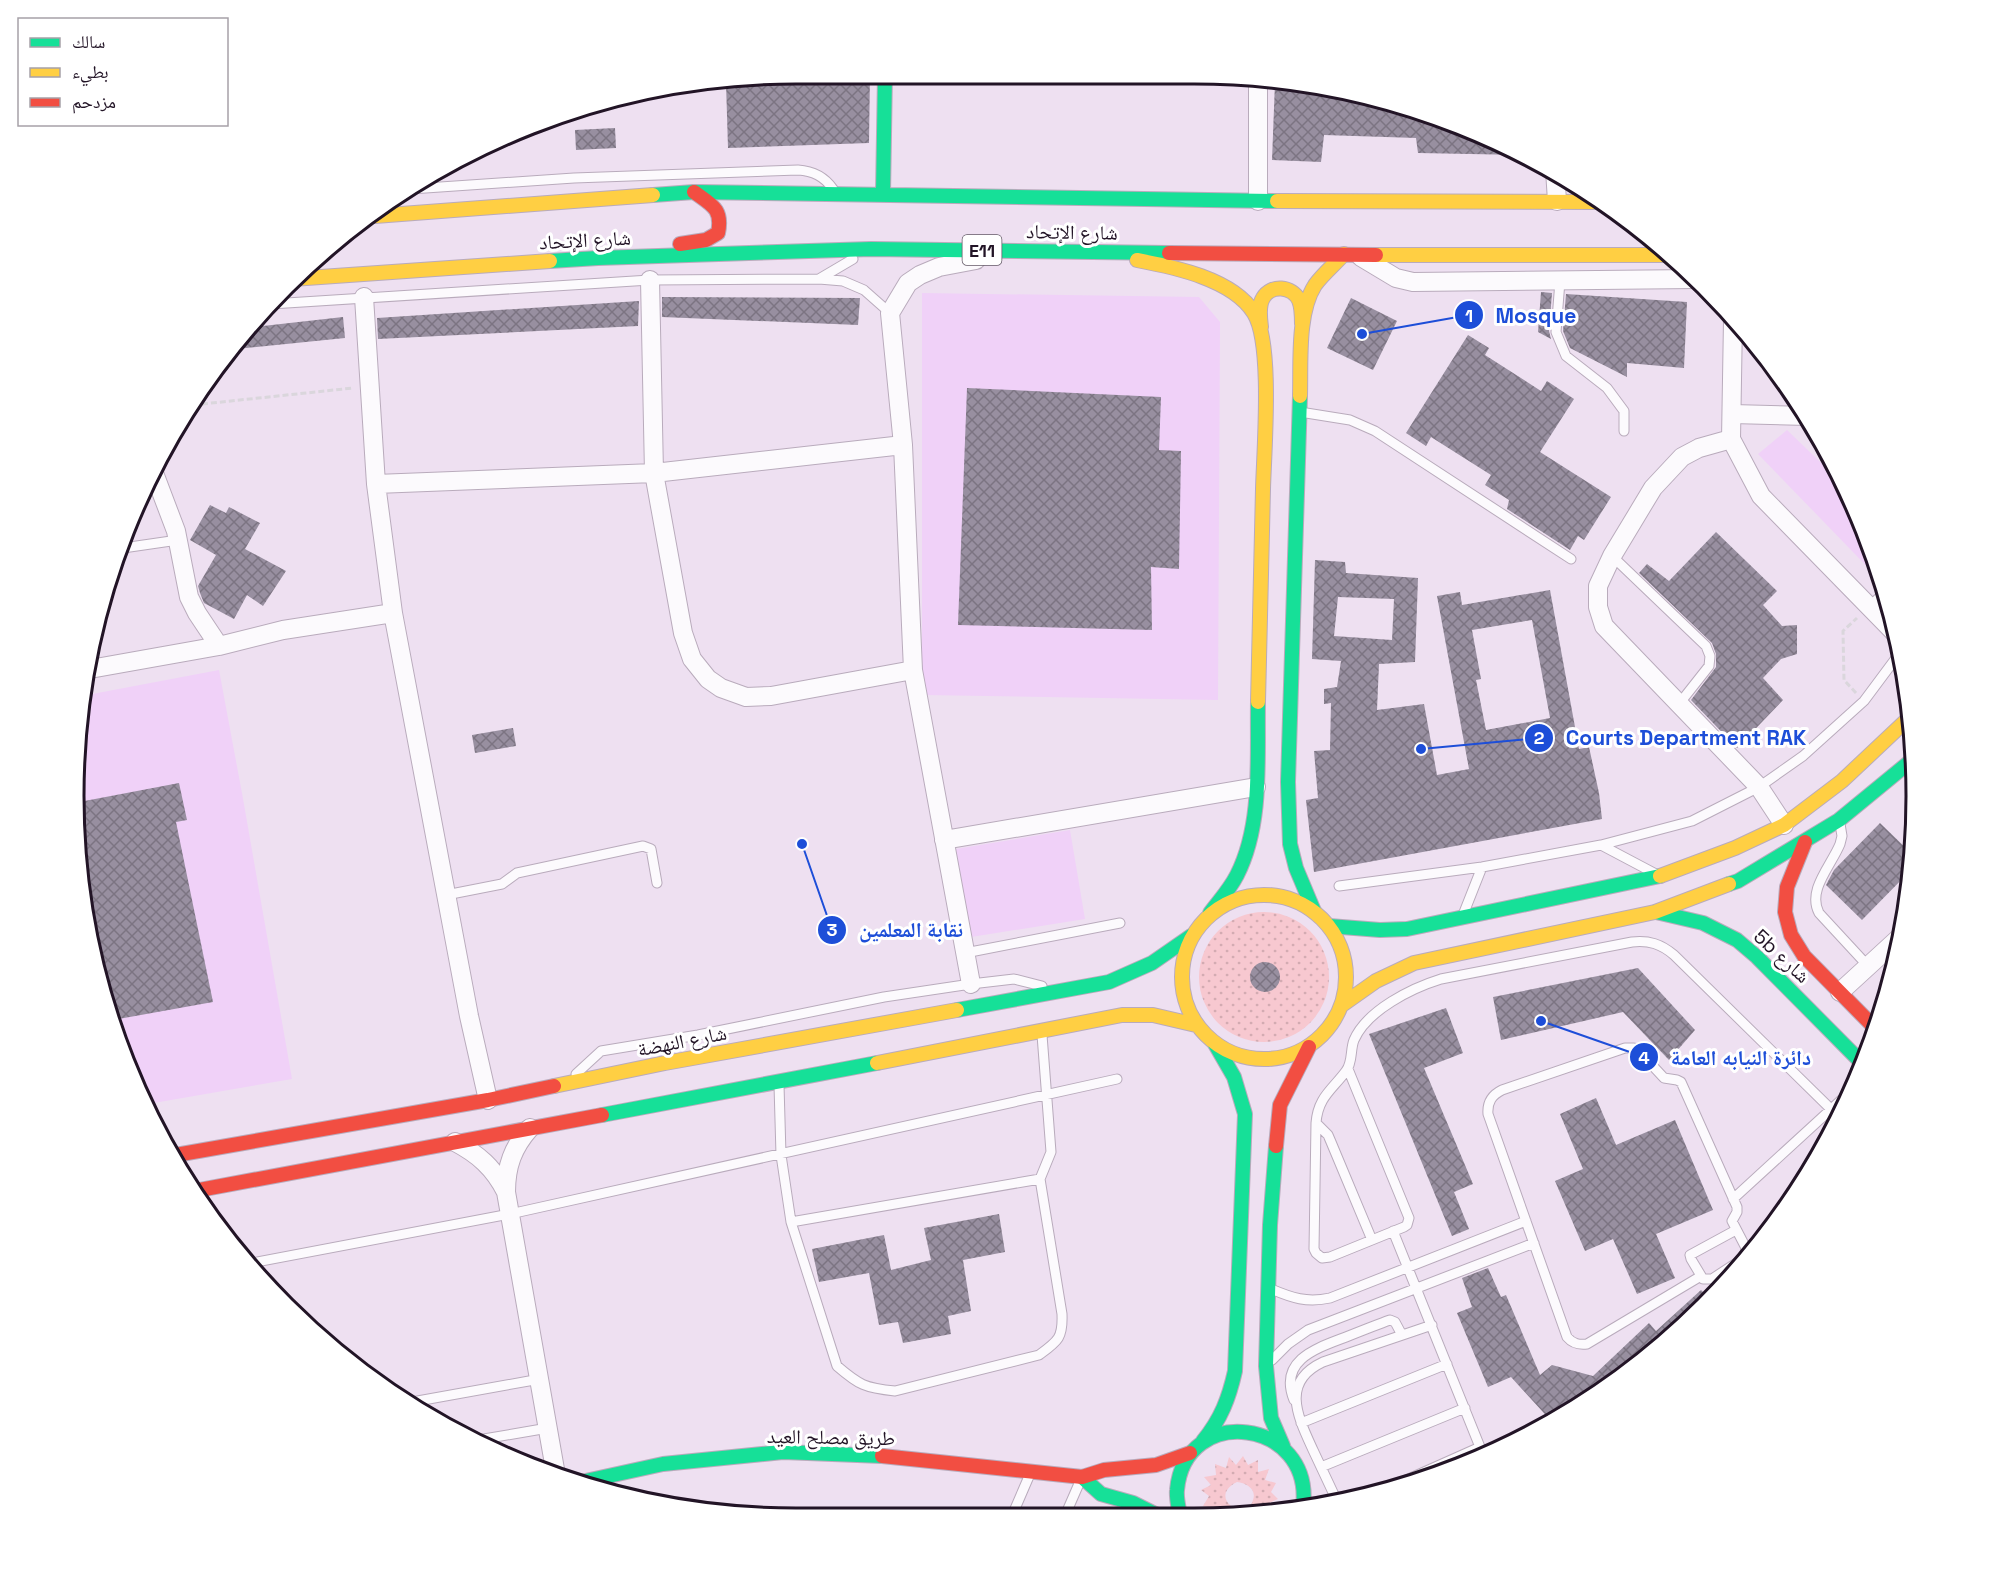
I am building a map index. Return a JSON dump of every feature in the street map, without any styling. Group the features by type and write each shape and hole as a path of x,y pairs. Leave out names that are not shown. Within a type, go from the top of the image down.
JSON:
{"main road":[{"path":"883,194 885,84"},
{"path":"598,258 706,240 718,233 722,220 717,210 694,192"},
{"name":"شارع الإتحاد","path":"385,215 694,192 1258,201 1586,202"},
{"name":"شارع الإتحاد","path":"309,278 598,258 871,249 1351,255 1656,255"},
{"path":"1101,252 1198,275 1228,288 1250,309 1260,327"},
{"path":"1302,327 1310,296 1316,284 1351,255"},
{"path":"1177,1508 1176,1486 1180,1468 1190,1453 1221,1419 1230,1396 1235,1371 1245,1114 1241,1093 1232,1069 1215,1044 1196,1025 1185,1004 1181,982 1183,958 1191,936 1236,877 1246,856 1253,823 1256,787 1266,388 1260,327 1261,304 1269,290 1279,287 1295,294 1299,301 1302,327 1288,782 1289,832 1298,873 1314,911"},
{"path":"1329,926 1380,930 1407,929 1662,876 1735,848 1784,825 1842,781 1902,725"},
{"path":"1342,1005 1387,974 1414,963 1655,912 1738,881 1839,820 1905,766"},
{"name":"5b شارع","path":"1805,842 1786,887 1787,924 1822,998 1857,1055"},
{"path":"1210,913 1234,899 1262,894 1289,898 1314,911 1329,926 1340,944 1346,964 1347,985 1342,1005 1329,1029 1309,1047 1286,1057 1262,1060 1237,1055 1215,1044"},
{"name":"5b شارع","path":"1655,912 1703,923 1726,933 1756,957 1868,1024"},
{"name":"شارع النهضة","path":"180,1154 488,1100 665,1063 1061,992 1130,976 1165,956 1191,936"},
{"path":"1822,998 1845,1017"},
{"path":"202,1189 778,1082 1126,1014 1172,1017 1196,1025"},
{"path":"1303,1499 1303,1483 1296,1463 1283,1446 1271,1418 1266,1366 1270,1225 1280,1105 1309,1047"},
{"path":"1203,1441 1218,1433 1235,1430 1252,1431 1269,1437 1283,1446"},
{"name":"طريق مصلح العيد","path":"595,1479 663,1464 783,1452 900,1457 1082,1477 1098,1471 1159,1465 1190,1453"},
{"path":"1082,1477 1087,1484 1101,1494 1143,1508"}],"street":[{"path":"1258,87 1258,201"},
{"path":"1556,183 1557,201"},
{"path":"971,984 913,670 903,445 890,313 908,283 920,274 939,267 1021,250"},
{"path":"1351,255 1396,278 1413,282 1682,279"},
{"path":"650,280 654,473 683,633 692,659 708,679 721,688 746,697 913,670"},
{"path":"364,297 376,484 393,613 469,1016 488,1100"},
{"path":"1734,333 1731,439 1761,496 1884,621"},
{"path":"1732,414 1796,416"},
{"path":"1731,439 1699,447 1682,457 1653,488 1612,556 1598,586 1598,607 1604,627 1759,787 1784,825"},
{"path":"376,484 654,473 903,445"},
{"path":"157,481 178,540 189,597 219,646"},
{"path":"96,668 219,646 283,630 393,613"},
{"path":"944,840 1256,787"},
{"path":"1822,998 1868,966 1889,947"},
{"path":"530,1128 514,1151 506,1178 506,1192 554,1465"},
{"path":"455,1142 480,1157 499,1179 506,1192"}],"lane":[{"path":"426,188 499,182 798,170 810,171 820,176 836,194"},
{"path":"499,182 502,206"},
{"path":"819,279 871,249"},
{"path":"284,303 650,280 819,279 843,281 864,290 890,313"},
{"path":"1560,281 1556,332 1566,356 1607,388 1624,411 1624,430"},
{"path":"1299,411 1350,420 1375,431 1571,559"},
{"path":"129,547 178,540"},
{"path":"1612,556 1706,646 1710,656 1709,666 1679,704"},
{"path":"1870,606 1878,599"},
{"path":"1339,886 1482,867 1601,845 1692,821 1759,787 1803,756 1864,701 1893,662"},
{"path":"1839,820 1840,844 1816,891 1815,903 1819,913 1868,966"},
{"path":"1601,845 1662,876"},
{"path":"446,896 502,884 517,873 643,846 651,849 657,884"},
{"path":"1461,918 1482,867"},
{"path":"965,953 1120,923"},
{"path":"1348,1069 1409,1218 1407,1225 1393,1232 1322,1258 1314,1249 1316,1123 1322,1100 1348,1069 1353,1043 1357,1035 1379,1011 1412,990 1441,979 1632,942 1651,942 1660,945 1674,955 1831,1109"},
{"path":"1459,953 1463,975"},
{"path":"564,1085 601,1051 698,1035 884,997 1014,979 1061,992"},
{"path":"778,1082 781,1155 790,1222 837,1366 855,1382 874,1389 895,1391 1039,1355 1055,1344 1063,1330 1040,1179 1051,1152 1041,1032"},
{"path":"1701,1276 1587,1344 1578,1344 1567,1337 1488,1114 1489,1102 1502,1090 1629,1048 1638,1050 1664,1078 1681,1082 1737,1209 1732,1221 1745,1246"},
{"path":"258,1261 510,1214 1117,1079"},
{"path":"1733,1199 1836,1105"},
{"path":"1316,1123 1328,1135 1372,1240"},
{"path":"790,1222 1040,1179"},
{"path":"1269,1288 1300,1300 1320,1300 1526,1221"},
{"path":"1720,1274 1712,1280 1706,1280 1701,1276 1690,1257 1692,1253 1736,1230"},
{"path":"1393,1232 1480,1448"},
{"path":"1266,1366 1288,1344 1308,1330 1534,1243"},
{"path":"1334,1494 1301,1423 1291,1388 1293,1372 1300,1360 1312,1350 1390,1320 1395,1322 1402,1335"},
{"path":"1295,1403 1301,1381 1317,1365 1432,1324"},
{"path":"1301,1423 1447,1364"},
{"path":"420,1401 540,1379"},
{"path":"1321,1467 1465,1408"},
{"path":"488,1438 548,1428"},
{"path":"1015,1508 1031,1472"},
{"path":"1068,1508 1082,1477"}],"path":[{"path":"201,404 370,386"},
{"path":"1864,701 1844,680 1843,631 1870,606"}],"shaded area":[{"path":"922,293 1199,297 1220,322 1218,700 922,695"},
{"path":"1787,430 1826,467 1852,524 1868,568 1758,454"},
{"path":"219,670 292,1079 153,1103 122,1025 108,980 90,889 84,796 92,694"},
{"path":"1070,830 1085,919 965,938 950,850"},
{"path":"1264,912 1289,917 1310,931 1324,952 1329,977 1324,1002 1310,1023 1289,1037 1264,1042 1239,1037 1218,1023 1204,1002 1199,977 1204,952 1218,931 1239,917"},
{"path":"1243,1456 1248,1465 1258,1460 1258,1472 1269,1469 1265,1480 1276,1483 1271,1492 1278,1499 1269,1504 1250,1505 1254,1496 1252,1490 1247,1485 1237,1482 1228,1488 1225,1495 1232,1506 1203,1506 1209,1496 1201,1490 1211,1485 1204,1477 1216,1475 1215,1464 1226,1468 1229,1457 1236,1465"}],"building":[{"path":"796,84 870,84 869,143 728,148 726,88"},
{"path":"1275,89 1378,108 1423,122 1504,155 1418,153 1416,138 1324,135 1321,162 1272,160"},
{"path":"615,128 616,148 576,150 575,130"},
{"path":"1541,292 1552,293 1549,331 1551,339 1538,332"},
{"path":"1566,294 1687,302 1684,368 1627,363 1627,377 1570,348 1563,331"},
{"path":"662,297 860,298 858,325 662,317"},
{"path":"1351,298 1397,321 1373,370 1327,348"},
{"path":"639,301 638,326 378,339 377,318"},
{"path":"343,317 345,338 243,348 262,326"},
{"path":"1468,335 1489,348 1485,355 1541,391 1547,381 1574,399 1540,452 1611,497 1584,540 1578,536 1570,550 1507,509 1509,500 1485,485 1491,475 1431,437 1426,446 1406,433"},
{"path":"967,388 1161,397 1159,450 1181,451 1179,569 1151,567 1152,630 958,625"},
{"path":"210,505 226,513 229,507 260,523 245,549 286,571 263,606 247,595 234,619 204,603 198,586 216,555 190,540"},
{"path":"1716,532 1777,591 1763,605 1782,626 1797,625 1797,654 1781,659 1763,678 1783,700 1737,748 1691,700 1716,667 1716,654 1712,643 1639,573 1647,564 1669,581"},
{"path":"1315,560 1345,562 1346,573 1418,578 1415,662 1379,664 1377,710 1424,704 1437,775 1469,769 1437,596 1460,592 1462,605 1550,590 1579,749 1589,747 1602,819 1314,872 1306,800 1318,798 1314,751 1330,750 1331,703 1324,704 1324,689 1337,687 1341,661 1312,659","holes":["1338,597 1394,599 1392,640 1334,636","1532,620 1550,718 1486,730 1476,680 1481,679 1472,630"]},
{"path":"513,728 516,746 475,753 472,735"},
{"path":"179,783 187,820 176,822 213,1002 120,1019 108,980 90,889 84,801"},
{"path":"1880,823 1904,846 1901,880 1862,920 1826,885 1834,870"},
{"path":"1265,962 1271,963 1279,971 1279,983 1271,991 1265,992 1259,991 1251,983 1250,977 1251,971 1259,963"},
{"path":"1638,968 1695,1030 1669,1060 1623,1012 1501,1040 1493,997"},
{"path":"1446,1008 1463,1053 1424,1068 1473,1184 1454,1192 1469,1229 1452,1236 1369,1034"},
{"path":"1596,1098 1616,1145 1675,1120 1713,1210 1656,1234 1675,1278 1637,1294 1613,1239 1585,1251 1555,1181 1583,1169 1560,1114"},
{"path":"999,1214 1005,1252 963,1260 971,1311 948,1316 951,1334 903,1343 898,1322 879,1325 869,1273 819,1282 812,1249 884,1235 891,1270 931,1260 924,1228"},
{"path":"1488,1268 1501,1297 1506,1295 1540,1375 1552,1365 1593,1376 1649,1323 1656,1331 1701,1290 1703,1292 1627,1361 1590,1388 1546,1415 1511,1377 1488,1387 1457,1313 1472,1307 1462,1278"}],"traffic: fast":[{"path":"883,194 885,84"},
{"path":"653,195 694,192 1277,201"},
{"path":"550,261 871,249 1169,253"},
{"path":"1300,396 1288,782 1290,844 1296,868 1314,911"},
{"path":"1210,913 1237,875 1251,834 1257,790 1258,702"},
{"path":"1729,884 1738,881 1839,820 1905,766"},
{"path":"1329,926 1380,930 1407,929 1660,876"},
{"path":"1656,912 1703,923 1737,940 1757,957 1856,1057"},
{"path":"957,1010 1109,982 1152,963 1191,936"},
{"path":"1203,1441 1224,1408 1235,1371 1245,1114 1234,1077 1215,1044"},
{"path":"602,1115 877,1063"},
{"path":"1276,1146 1270,1225 1266,1366 1271,1418 1283,1446"},
{"path":"1178,1508 1177,1490 1185,1462 1202,1443 1223,1434 1247,1433 1270,1440 1289,1455 1301,1477 1302,1499"},
{"path":"595,1479 663,1464 783,1452 882,1456"},
{"path":"1082,1477 1101,1494 1143,1508"}],"traffic: slow":[{"path":"385,215 653,195"},
{"path":"1277,201 1587,202"},
{"path":"1300,396 1301,339 1309,296 1318,281 1344,254"},
{"path":"1376,255 1656,255"},
{"path":"1137,260 1168,266 1218,283 1244,301 1254,313 1260,328 1264,348 1266,424 1258,702"},
{"path":"309,278 550,261"},
{"path":"1261,327 1261,301 1271,290 1281,288 1292,292 1299,300 1302,324"},
{"path":"1660,876 1735,848 1784,825 1842,781 1902,725"},
{"path":"1342,1005 1376,981 1414,963 1655,912 1729,884"},
{"path":"1264,895 1280,896 1296,901 1310,908 1322,919 1333,931 1340,945 1345,961 1346,977 1345,993 1340,1009 1333,1023 1322,1035 1310,1046 1296,1053 1280,1058 1264,1059 1248,1058 1232,1053 1218,1046 1206,1035 1195,1023 1188,1009 1183,993 1182,977 1183,961 1188,945 1195,931 1206,919 1218,908 1232,901 1248,896 1264,895"},
{"path":"554,1086 665,1063 957,1010"},
{"path":"877,1063 1122,1015 1153,1015 1196,1025"}],"traffic: jam":[{"path":"680,244 706,240 718,233 719,218 715,208 694,192"},
{"path":"1169,253 1376,255"},
{"path":"1805,842 1787,887 1785,912 1791,935 1804,956 1869,1022"},
{"path":"1276,1146 1280,1105 1309,1047"},
{"path":"180,1154 488,1100 554,1086"},
{"path":"202,1189 602,1115"},
{"path":"882,1456 1082,1477 1104,1470 1156,1465 1190,1453"}],"place":[{"name":"Mosque","path":"1362,334"},
{"name":"Courts Department RAK","path":"1421,749"},
{"name":"نقابة المعلمين","path":"802,844"},
{"name":"دائرة النيابه العامة","path":"1541,1021"}]}
